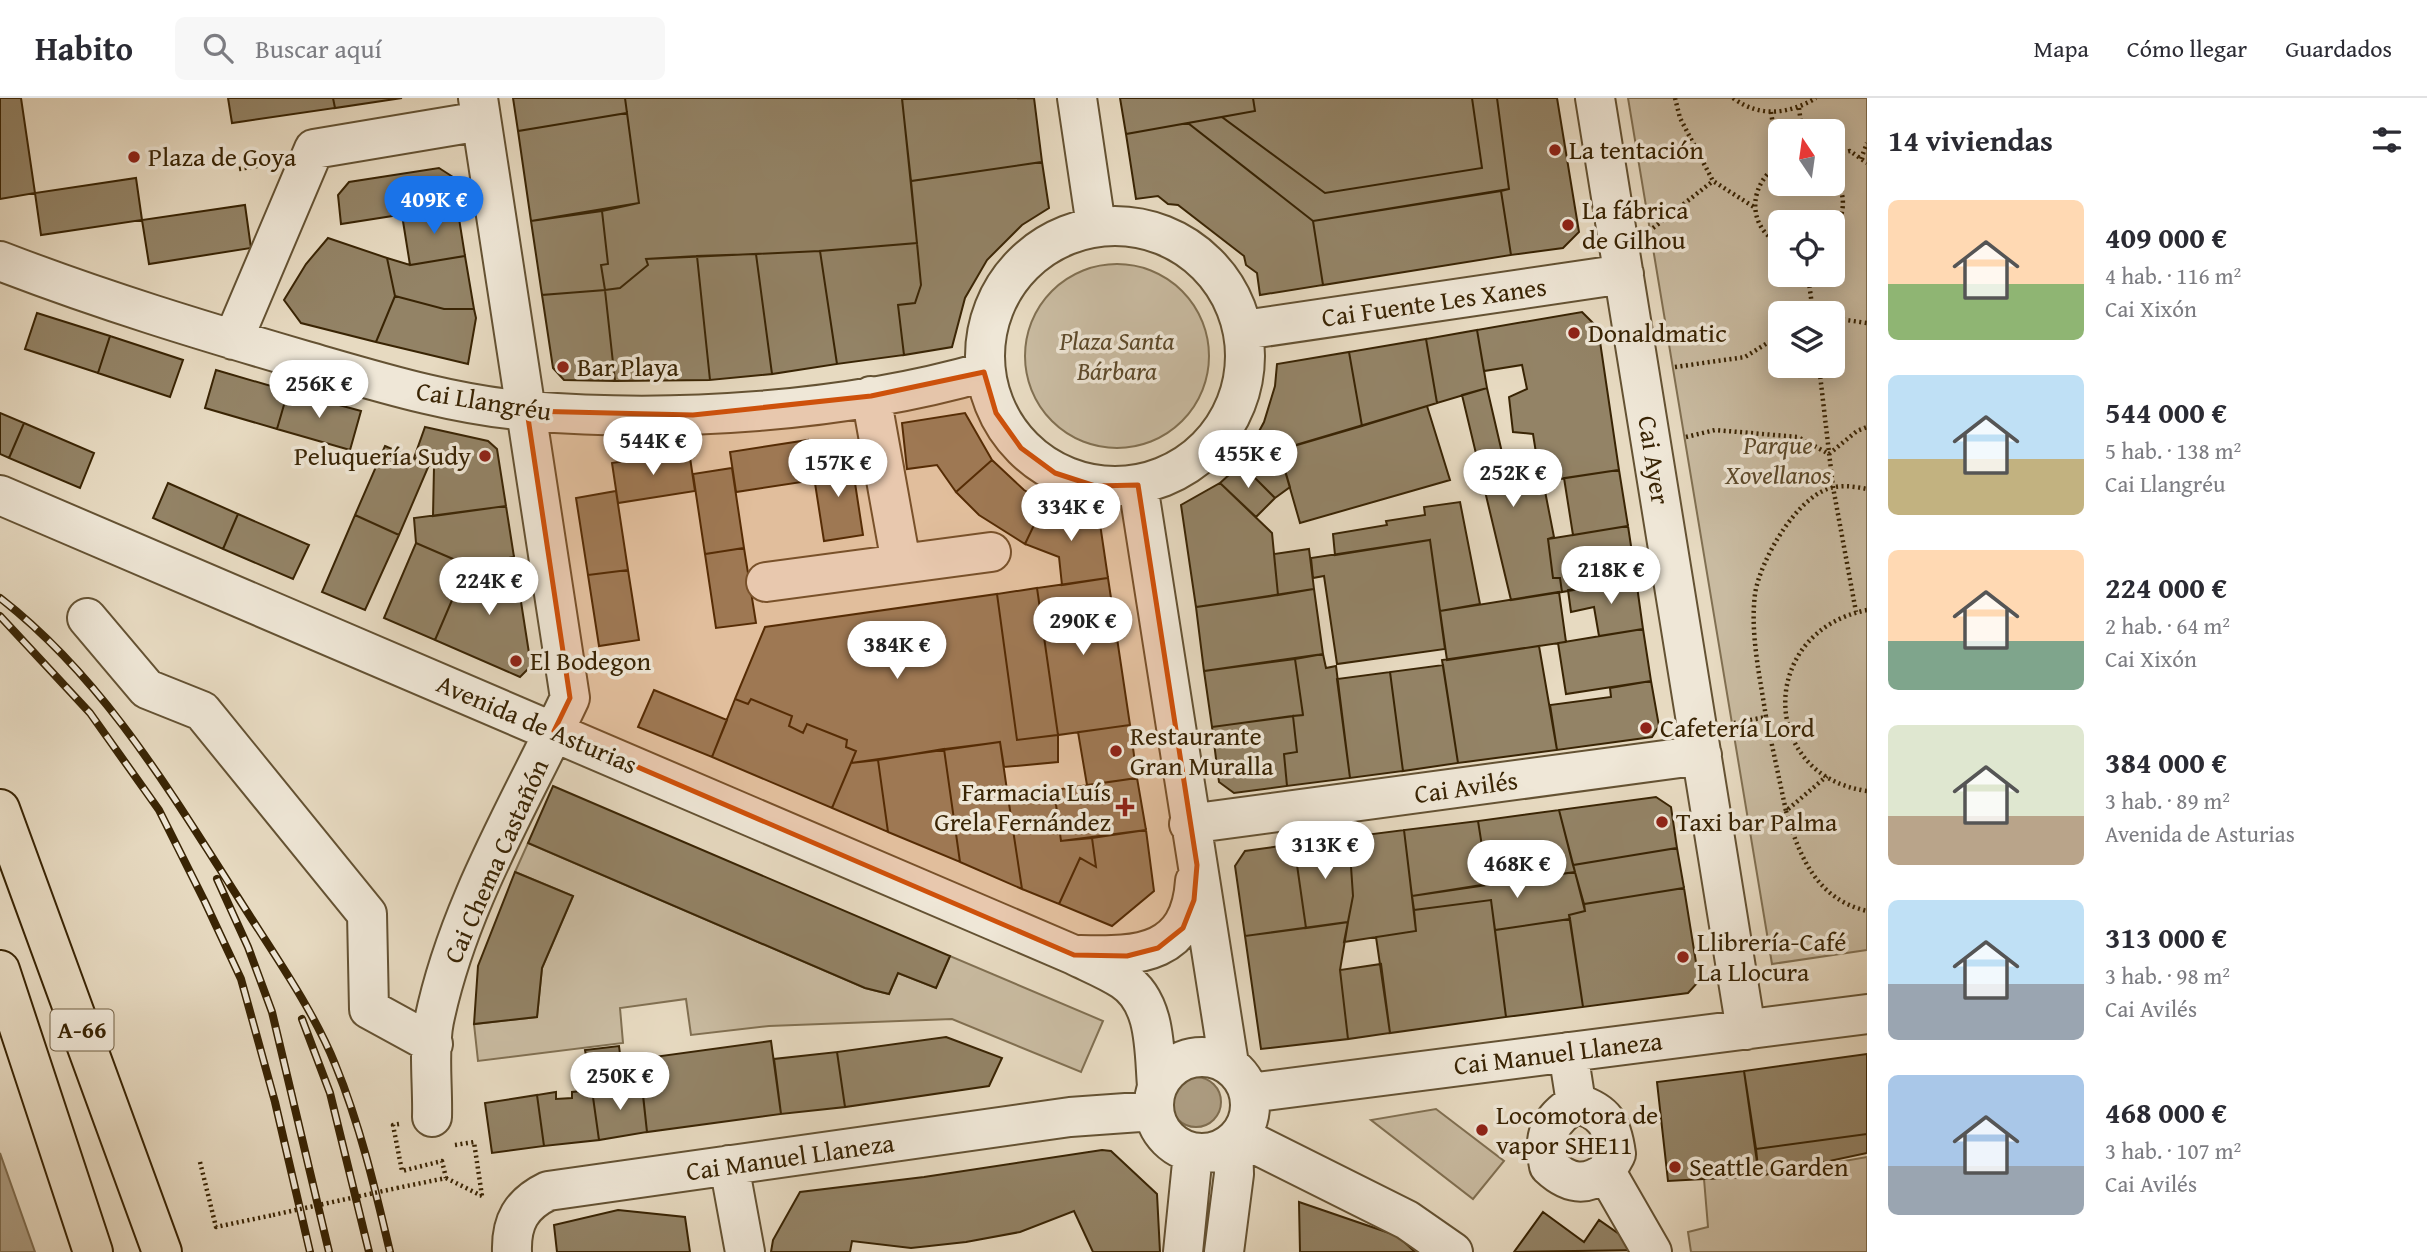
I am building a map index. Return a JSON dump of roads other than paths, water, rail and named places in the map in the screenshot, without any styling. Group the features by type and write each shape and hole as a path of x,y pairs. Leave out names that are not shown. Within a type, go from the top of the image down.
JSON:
{"highway":[{"name":"A-66","path":"0,808 162,1252"},
{"name":"A-66","path":"0,970 93,1252"}],"street":[{"path":"1077,98 1096,226"},
{"name":"Cai Ayer","path":"1595,98 1746,1030"},
{"path":"233,340 314,149 479,110"},
{"name":"Cai Chema Castañón","path":"441,1131 433,1023 457,937 530,774 570,698 479,110"},
{"path":"1096,226 1132,226 1171,237 1205,260 1230,292 1244,330 1246,371 1234,411 1228,420 1210,446 1177,472 1138,485 1095,486 1055,472 1021,448 996,413 984,372 985,332 999,295 1022,263 1054,240 1096,226"},
{"name":"Cai Llangréu","path":"0,261 93,297 387,385 527,411 693,415 871,396 941,384 984,372"},
{"name":"Cai Fuente Les Xanes","path":"1244,330 1622,263"},
{"path":"871,396 901,563"},
{"path":"1138,485 1189,824 1239,1079 1247,1123 1236,1139 1219,1150 1193,1153 1166,1138 1156,1099 1170,1069 1188,1058 1202,1056 1239,1079"},
{"name":"Avenida de Asturias","path":"0,495 1074,955 1126,982 1145,1005 1152,1024 1156,1099"},
{"path":"766,582 990,552"},
{"path":"87,618 147,689 202,710 367,914 369,1009 433,1044"},
{"name":"Cai Avilés","path":"1189,824 1700,743"},
{"name":"Avenida de Asturias","path":"1074,955 1127,956 1158,948 1183,928 1194,900 1197,865"},
{"name":"Cai Manuel Llaneza","path":"1239,1079 1568,1052 1867,1013"},
{"path":"1568,1052 1576,1103"},
{"name":"Cai Manuel Llaneza","path":"514,1234 530,1200 548,1191 1070,1117 1156,1099"},
{"path":"1576,1103 1594,1109 1607,1119 1614,1133 1616,1154 1606,1172 1593,1181 1576,1182 1560,1177 1549,1167 1546,1134 1557,1114 1576,1103"},
{"path":"1224,1252 1236,1139"},
{"path":"1236,1139 1407,1220 1453,1252"},
{"path":"1183,1252 1193,1153"},
{"path":"729,1166 745,1252"},
{"path":"1606,1172 1652,1252"}],"railway":[{"path":"0,598 37,629 103,700 160,777 278,959 326,1043 335,1064 373,1180 390,1252"},
{"path":"0,616 90,713 159,810 205,902 241,979 275,1102 310,1252"},
{"path":"217,879 248,947 272,1012 329,1252"},
{"path":"302,1019 330,1093 369,1252"}],"place":[{"name":"La tentación","path":"1555,150"},
{"name":"Plaza de Goya","path":"134,157"},
{"name":"La fábrica de Gilhou","path":"1568,225"},
{"name":"Donaldmatic","path":"1574,333"},
{"name":"Bar Playa","path":"563,367"},
{"name":"Peluquería Sudy","path":"485,456"},
{"name":"El Bodegon","path":"516,661"},
{"name":"Cafetería Lord","path":"1646,728"},
{"name":"Restaurante Gran Muralla","path":"1116,751"},
{"name":"Farmacia Luís Grela Fernández","path":"1125,807"},
{"name":"Taxi bar Palma","path":"1662,822"},
{"name":"Llibrería-Café La Llocura","path":"1683,957"},
{"name":"Locomotora de vapor SHE11","path":"1482,1130"},
{"name":"Seattle Garden","path":"1675,1167"}],"park label":[{"name":"Plaza Santa Bárbara","path":"1117,356"},
{"name":"Parque Xovellanos","path":"1778,460"}]}
